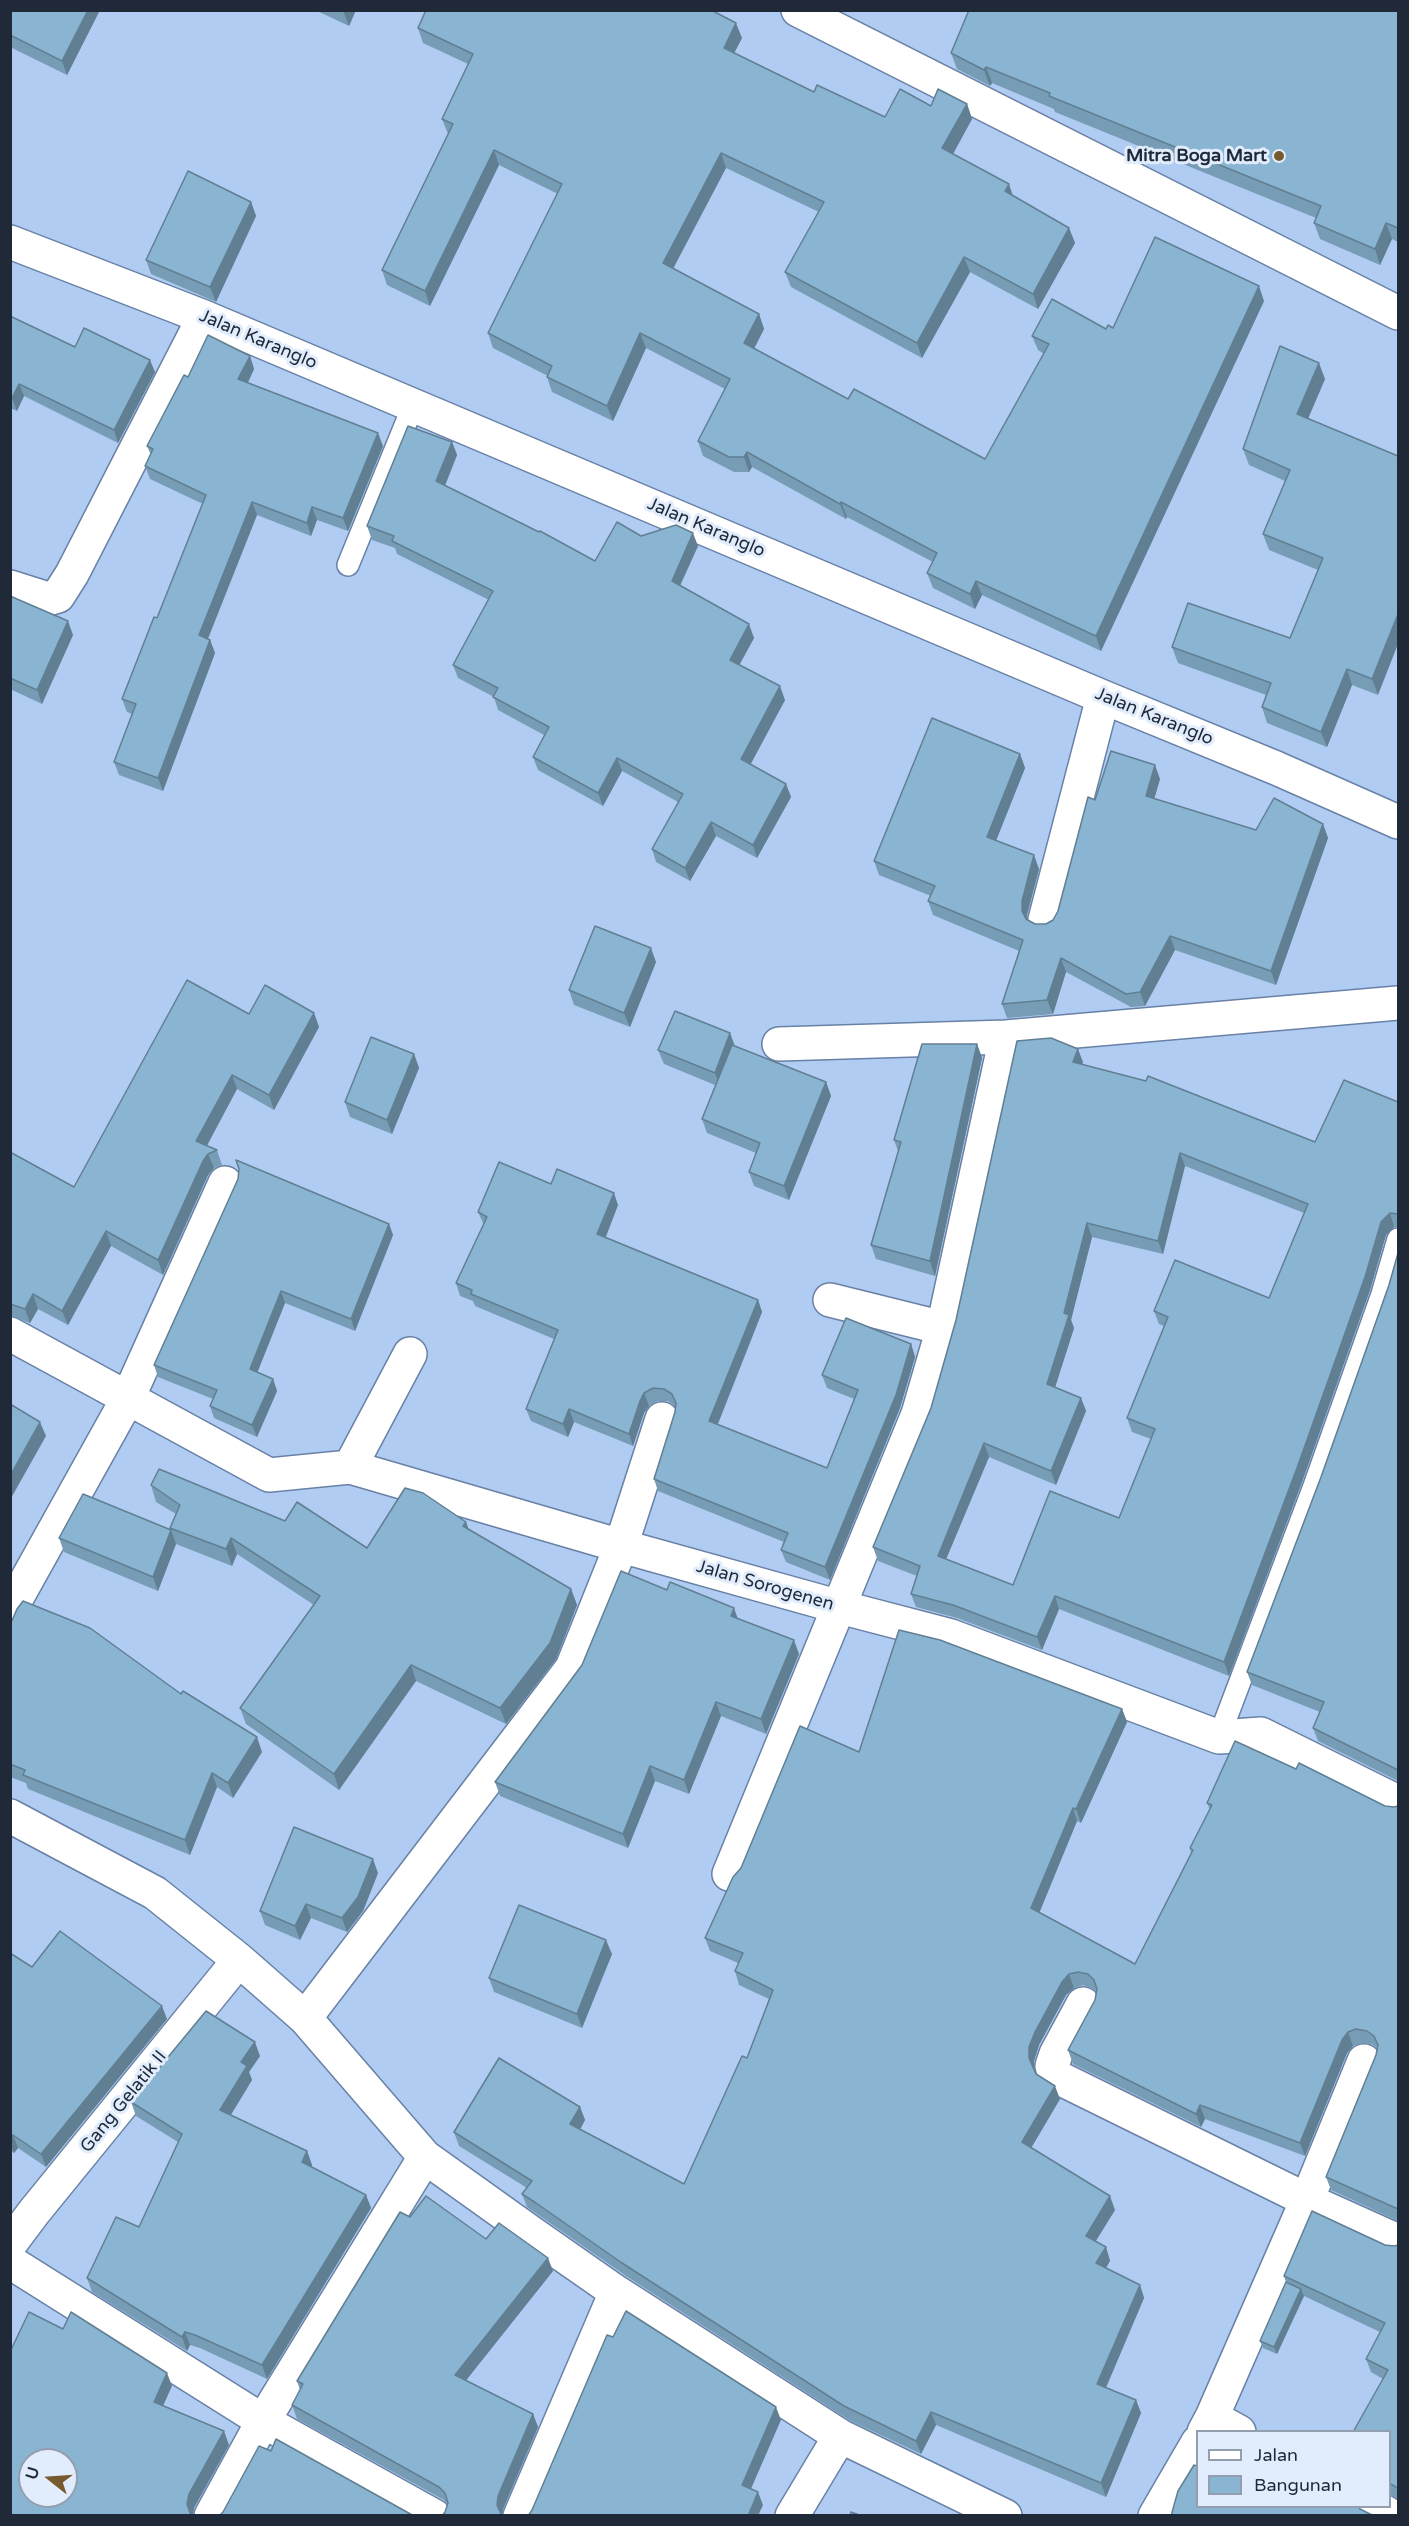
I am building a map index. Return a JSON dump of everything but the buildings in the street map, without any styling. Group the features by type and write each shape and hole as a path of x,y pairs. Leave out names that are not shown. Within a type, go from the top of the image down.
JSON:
{"street":[{"path":"798,10 1398,313"},
{"name":"Jalan Karanglo","path":"10,242 204,317 1276,768 1398,822"},
{"path":"10,587 48,599 58,596 77,564 204,317"},
{"path":"1045,920 1103,697"},
{"path":"778,1044 1006,1037 1398,1003"},
{"path":"729,1874 918,1414 944,1328 1006,1037"},
{"path":"10,1610 128,1398 225,1183"},
{"path":"830,1300 944,1328"},
{"name":"Jalan Sorogenen","path":"10,1334 269,1475 350,1467 621,1546 951,1636 1220,1737 1261,1734 1398,1802"},
{"path":"350,1467 410,1354"},
{"path":"305,2018 572,1668 621,1546 650,1451 663,1419"},
{"path":"10,1816 155,1893 239,1960 305,2018 426,2157 616,2292 840,2436 1005,2516"},
{"name":"Gang Gelatik II","path":"10,2244 239,1960"},
{"path":"1083,2004 1056,2054 1052,2067 1055,2076 1307,2200 1398,2241"},
{"path":"1213,2430 1364,2061"},
{"path":"211,2516 263,2421 426,2157"},
{"path":"10,2262 263,2421 434,2516"},
{"path":"519,2516 616,2292"},
{"path":"792,2516 840,2436"},
{"path":"1155,2516 1196,2455"},
{"path":"1378,2508 1391,2516"}],"lane":[{"path":"348,565 413,406"},
{"path":"1220,1737 1314,1486 1382,1294 1398,1239"}],"place":[{"name":"Mitra Boga Mart","path":"1279,156"}]}
